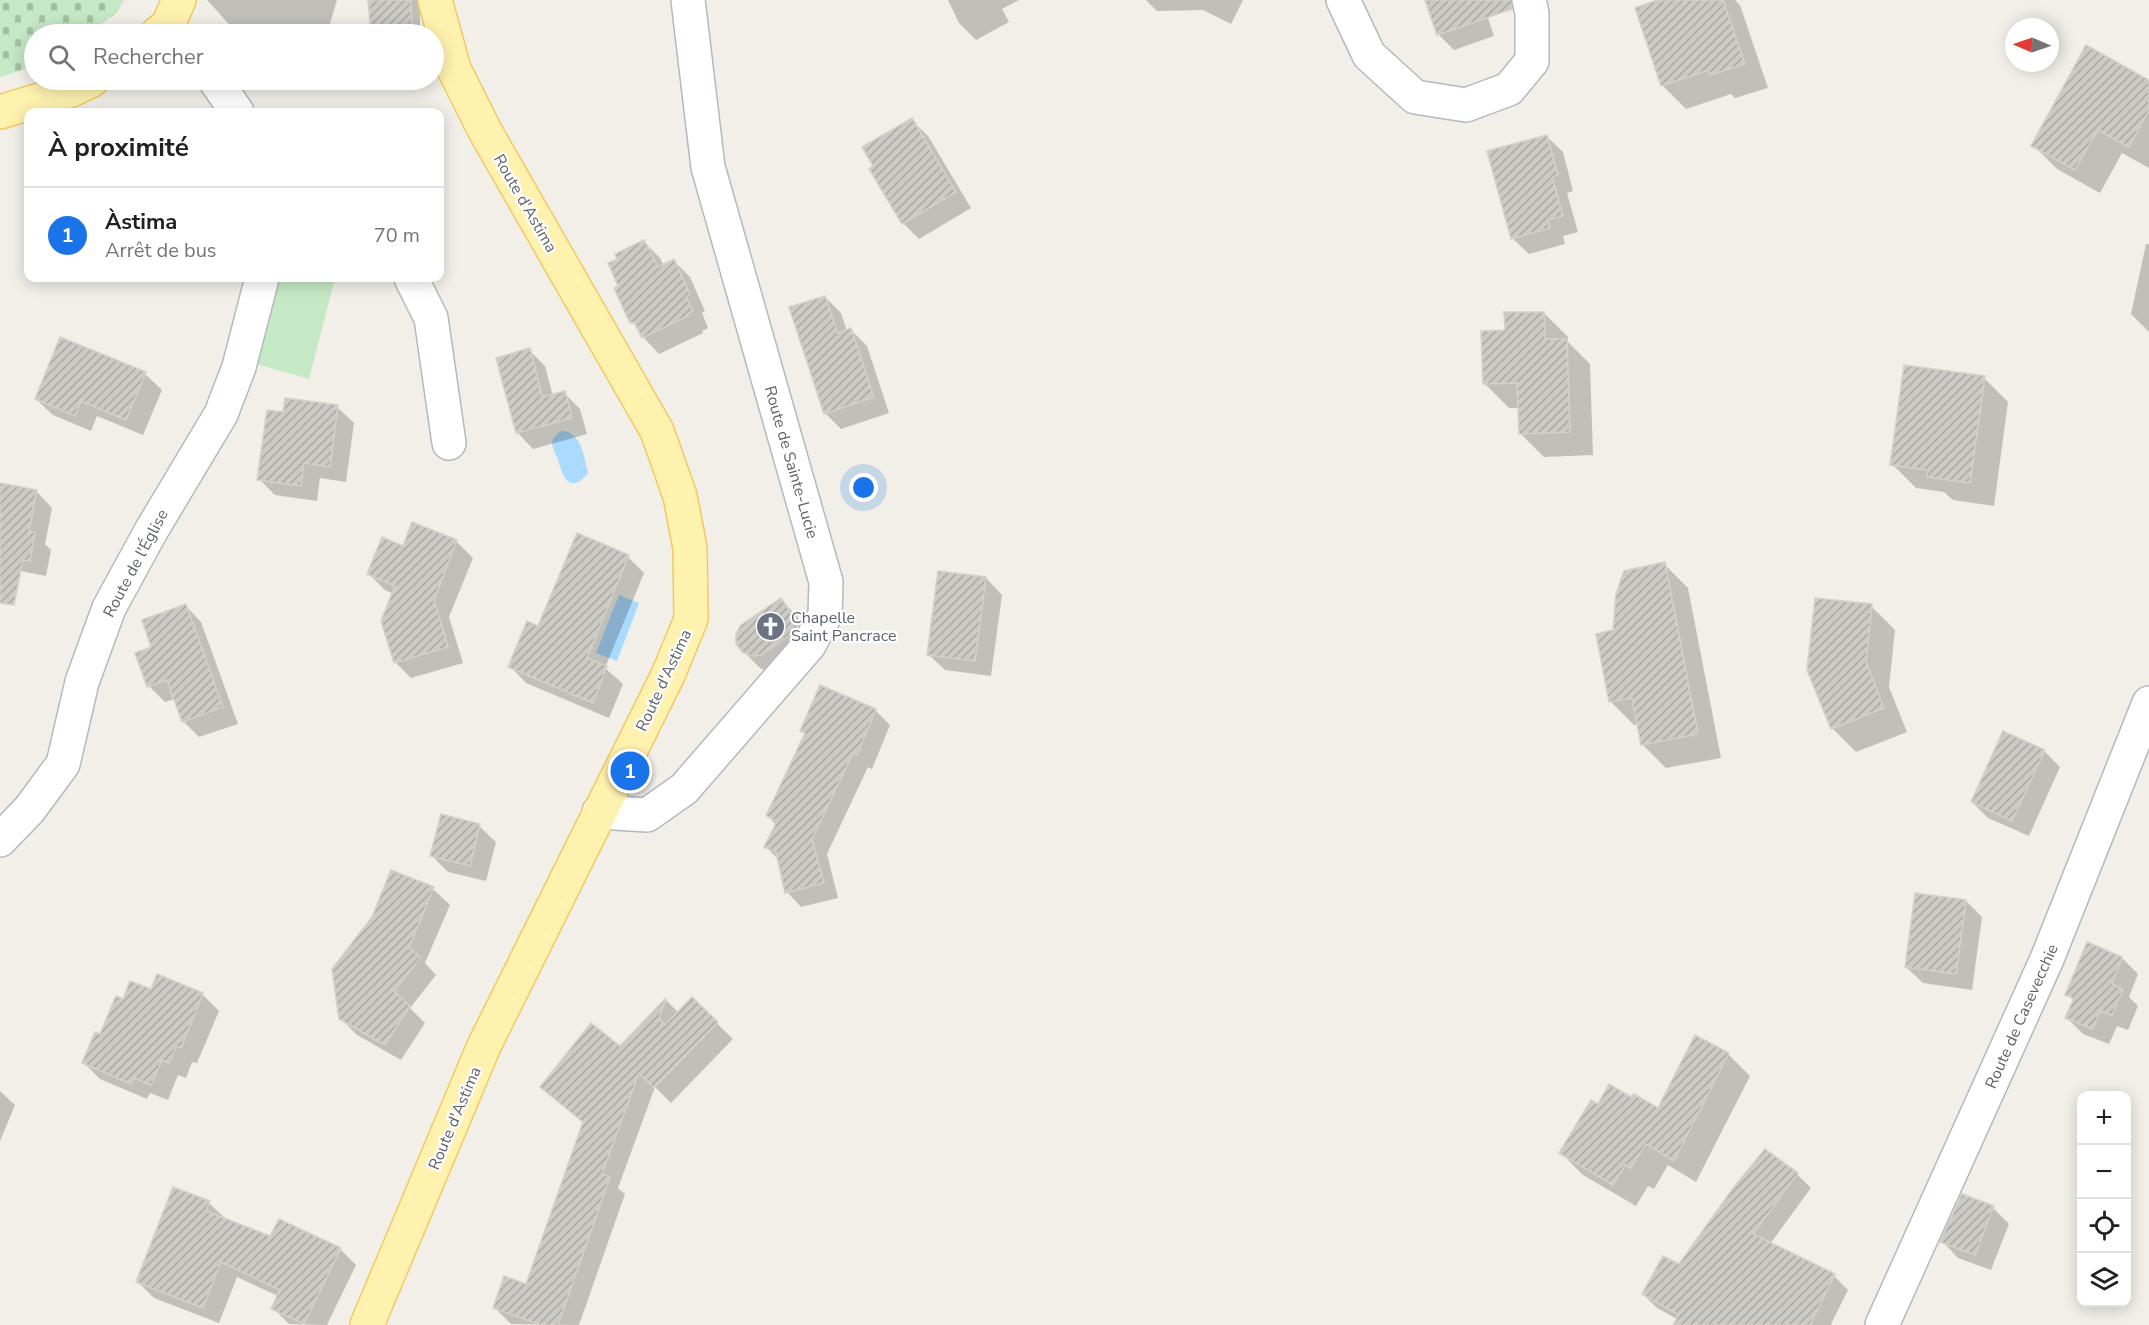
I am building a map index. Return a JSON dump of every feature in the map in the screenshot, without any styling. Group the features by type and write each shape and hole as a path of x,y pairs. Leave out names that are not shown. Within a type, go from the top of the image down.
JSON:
{"main road":[{"name":"Route d'Astima","path":"435,0 442,24"},
{"name":"Route d'Astima","path":"367,1325 484,1046 598,812 668,675 691,619 690,548 680,496 657,431 485,131 454,69 444,33"},
{"path":"0,112 71,90"}],"street":[{"name":"Route de Sainte-Lucie","path":"598,812 647,815 684,789 809,645 825,615 826,582 708,167 688,0"},
{"path":"1343,0 1369,55 1415,97 1466,105 1509,89 1532,61 1532,13 1529,0"},
{"path":"221,90 234,108"},
{"name":"Route de l'Église","path":"0,840 29,810 63,764 82,682 109,608 220,414 239,367 261,282"},
{"path":"413,282 431,318 449,443"},
{"name":"Route de Casevecchie","path":"1882,1325 2047,959 2149,703"}],"green space":[{"path":"0,0 124,0 117,13 101,24 24,24 24,69 0,77"},
{"path":"269,282 334,282 309,379 250,362"}],"water":[{"path":"561,431 574,435 581,446 588,473 576,483 568,481 565,477 553,446 553,439"},
{"path":"619,595 639,603 617,661 596,653"}],"building":[{"path":"368,0 411,0 412,24 370,24"},
{"path":"1425,0 1511,0 1512,9 1437,35"},
{"path":"1657,0 1723,0 1745,64 1710,75 1708,70 1661,86 1635,8"},
{"path":"2086,45 2149,80 2149,110 2129,147 2098,130 2075,170 2031,146"},
{"path":"912,118 956,192 902,224 869,169 873,166 862,147"},
{"path":"1547,135 1558,175 1552,177 1563,216 1548,220 1550,228 1511,239 1487,151"},
{"path":"644,240 658,267 674,259 690,294 686,297 693,311 687,314 688,316 642,338 634,322 630,323 614,288 618,286 608,263 617,259 615,254"},
{"path":"825,296 838,333 851,328 874,397 824,414 789,307"},
{"path":"1504,312 1544,312 1545,339 1567,339 1570,432 1519,434 1517,383 1483,384 1481,331 1505,330"},
{"path":"60,337 146,372 126,420 81,401 75,416 35,399"},
{"path":"530,348 542,397 565,391 572,418 516,433 496,358"},
{"path":"1904,365 1985,376 1970,483 1927,477 1928,470 1890,465"},
{"path":"285,398 338,405 330,467 304,463 301,486 257,480 267,410 283,412"},
{"path":"0,483 37,490 29,531 35,533 30,561 23,560 14,605 0,603"},
{"path":"412,522 457,540 434,600 448,647 394,663 381,621 395,586 367,574 382,537 403,546"},
{"path":"577,533 629,555 587,658 607,666 593,703 508,667 527,621 538,626"},
{"path":"1665,562 1698,734 1641,745 1632,698 1609,702 1596,634 1613,630 1616,594 1624,571"},
{"path":"938,571 986,577 975,661 927,655"},
{"name":"Chapelle Saint Pancrace","path":"781,598 799,624 794,632 761,655 751,656 742,652 736,644 736,634 741,625"},
{"path":"1815,598 1872,604 1866,662 1884,708 1831,729 1807,670"},
{"path":"186,604 223,707 182,722 167,680 147,687 135,653 151,647 142,620"},
{"path":"820,685 876,709 857,755 853,753 812,839 824,883 785,893 776,852 764,847 777,821 766,816 805,733 800,731"},
{"path":"2003,731 2045,750 2012,821 1971,802"},
{"path":"441,814 480,824 470,866 430,856"},
{"path":"391,870 434,887 409,948 421,957 394,991 410,1006 385,1045 339,1019 332,969 372,917"},
{"path":"1915,893 1966,900 1956,974 1905,967"},
{"path":"2087,942 2122,957 2112,984 2123,989 2112,1015 2100,1011 2093,1029 2065,1018 2074,998 2065,995"},
{"path":"157,974 203,993 181,1048 176,1047 169,1063 162,1060 151,1085 134,1078 131,1084 82,1063 95,1032 100,1034 116,996 123,999 130,981 151,989"},
{"path":"692,997 718,1022 654,1088 639,1073 602,1174 610,1177 558,1325 541,1325 493,1308 504,1276 526,1284 583,1122 540,1087 591,1023 620,1046 666,998 659,1019 665,1025"},
{"path":"1695,1035 1729,1053 1674,1161 1646,1144 1631,1168 1625,1165 1613,1185 1559,1153 1591,1100 1598,1104 1609,1084 1631,1097 1634,1094 1658,1108"},
{"path":"1765,1149 1798,1173 1753,1234 1835,1274 1810,1325 1673,1325 1679,1315 1642,1294 1663,1256 1679,1264 1734,1187"},
{"path":"173,1187 210,1201 206,1211 270,1236 279,1219 341,1248 304,1324 271,1309 280,1290 221,1262 203,1308 136,1282"},
{"path":"1962,1194 1994,1206 1975,1255 1940,1242"}],"place":[{"name":"Chapelle Saint Pancrace","path":"770,626"},
{"name":"Àstima","path":"630,771"}]}
